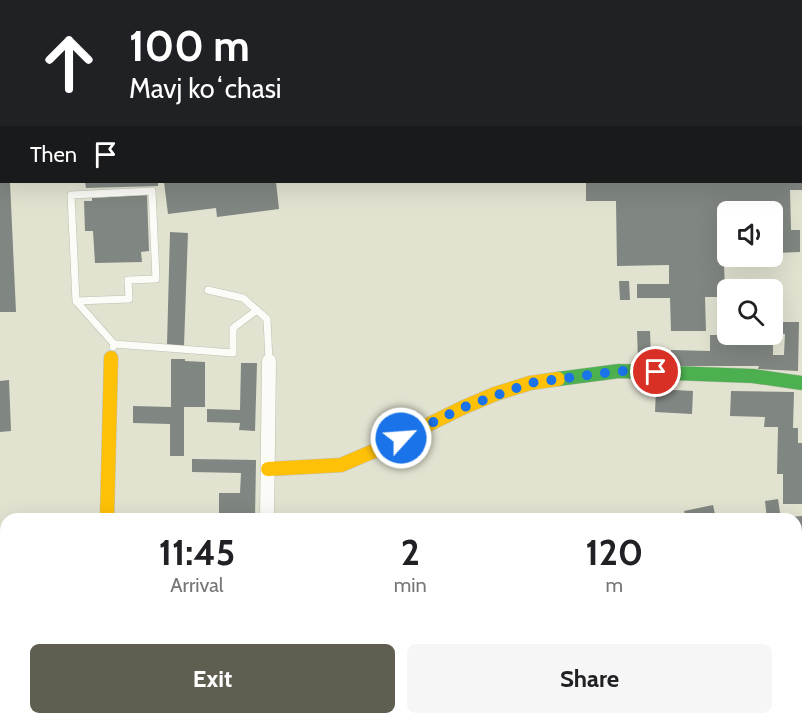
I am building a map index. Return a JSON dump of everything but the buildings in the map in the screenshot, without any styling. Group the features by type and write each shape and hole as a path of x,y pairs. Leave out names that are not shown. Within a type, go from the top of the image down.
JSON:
{"street":[{"path":"107,513 111,358"},
{"path":"267,513 269,361"},
{"path":"268,469 341,465 462,408 530,383 619,371 753,376 802,383"}],"lane":[{"path":"76,301 129,299 128,280 156,279 152,191 71,195 76,301 114,344 233,353 233,327 257,310"},
{"path":"208,290 243,298 267,319 269,361"},
{"path":"111,358 114,344"}],"traffic: fast":[{"path":"558,379 619,371 753,376 802,383"}],"traffic: slow":[{"path":"107,513 111,358"},
{"path":"268,469 341,465 495,394 530,383 558,379"}],"route":[{"path":"401,438 462,408 530,383 619,371 656,372"}]}
